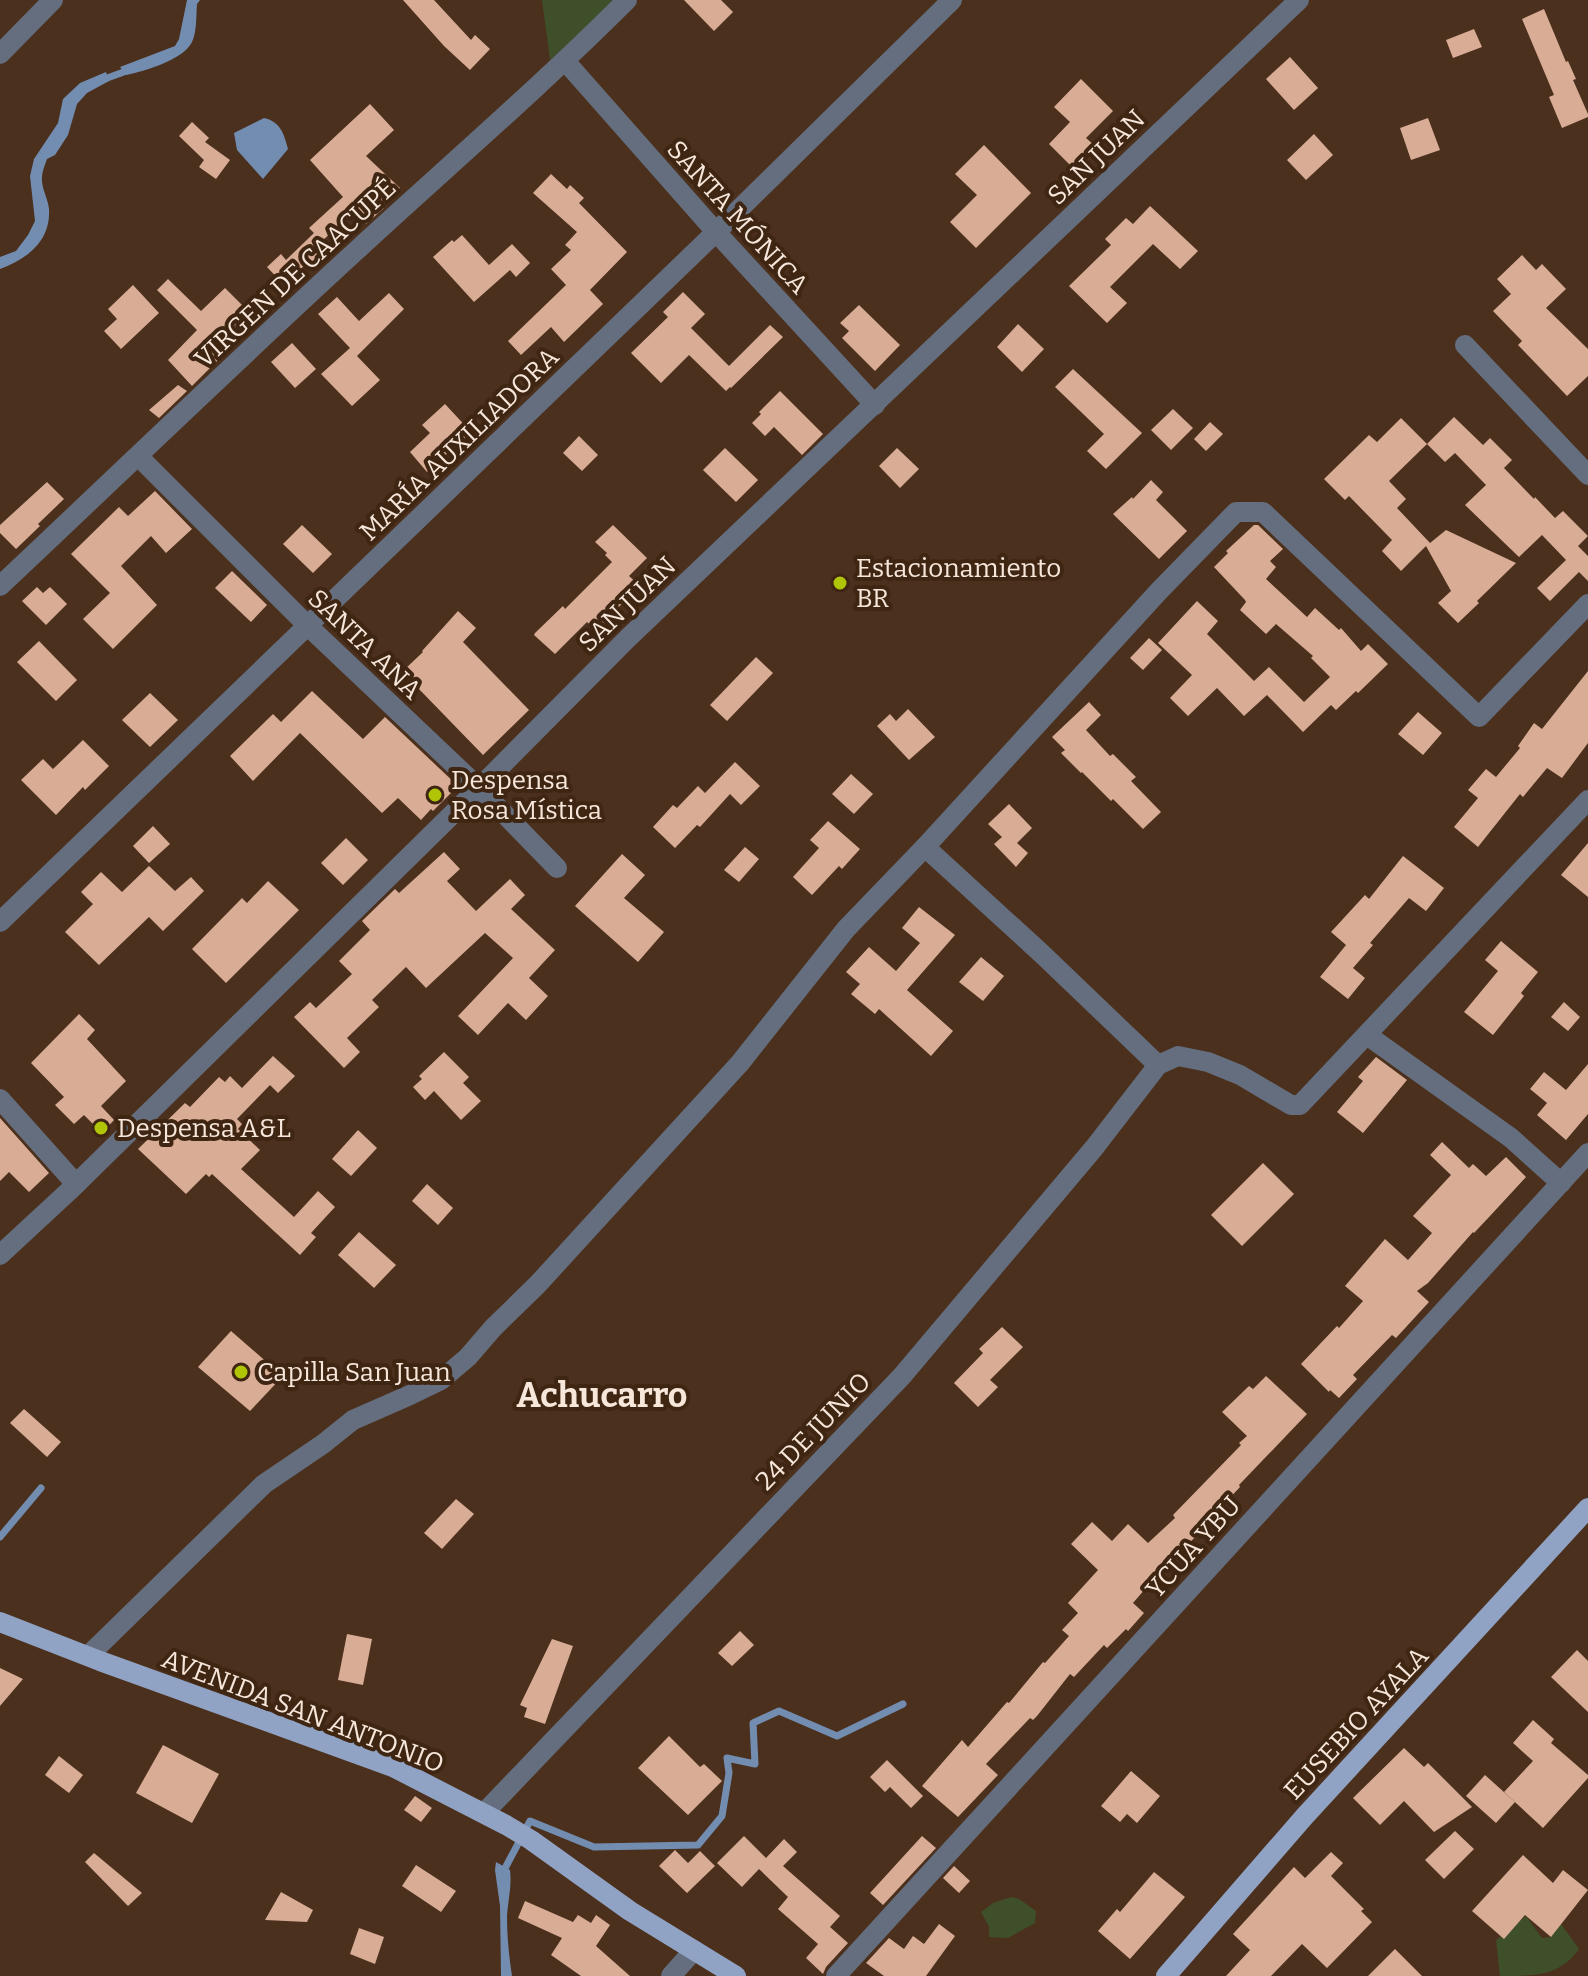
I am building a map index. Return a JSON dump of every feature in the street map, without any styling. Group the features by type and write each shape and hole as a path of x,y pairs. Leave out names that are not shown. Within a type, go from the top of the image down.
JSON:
{"main road":[{"name":"EUSEBIO AYALA","path":"1166,1976 1304,1817 1588,1508"},
{"name":"AVENIDA SAN ANTONIO","path":"0,1622 115,1667 393,1767 531,1840 630,1911 736,1976"}],"street":[{"path":"0,54 53,0"},
{"name":"VIRGEN DE CAACUPÉ","path":"0,586 370,238 566,62 627,0"},
{"name":"MARÍA AUXILIADORA","path":"0,922 716,232 952,0"},
{"name":"SAN JUAN","path":"0,1255 76,1184 628,638 1299,0"},
{"name":"SANTA MÓNICA","path":"566,62 875,405"},
{"path":"1465,345 1588,475"},
{"name":"SANTA ANA","path":"138,456 557,868"},
{"path":"89,1655 264,1484 353,1420 441,1380 468,1357 740,1063 846,929 1236,512 1263,512 1479,717 1588,604"},
{"path":"925,847 1158,1065 1178,1056 1208,1062 1240,1075 1291,1105 1300,1105 1588,800"},
{"path":"1367,1035 1511,1138 1561,1183"},
{"name":"24 DE JUNIO","path":"484,1813 902,1376 1094,1148 1158,1065"},
{"path":"0,1099 76,1184"},
{"name":"YCUA YBU","path":"836,1976 1588,1153"},
{"path":"671,1976 694,1950"}],"green space":[{"path":"542,0 615,0 550,60"},
{"path":"1011,1897 1036,1911 1035,1923 1008,1938 989,1937 989,1927 981,1912 993,1903"},
{"path":"1526,1916 1542,1938 1551,1937 1561,1924 1579,1949 1564,1965 1546,1973 1500,1976 1496,1940"}],"water":[{"path":"187,0 200,0 192,42 181,54 163,64 126,75 120,67 175,46"},
{"path":"106,72 109,81 87,93 77,104 68,135 55,155 47,159 42,172 48,205 46,230 28,254 0,269 0,257 16,251 35,221 30,176 34,159 58,123 63,99 80,83"},
{"path":"264,118 278,126 288,149 263,179 237,150 234,133"},
{"path":"496,1862 510,1870 507,1924 512,1976 501,1976"}],"building":[{"path":"403,0 434,0 471,40 475,35 490,49 470,70"},
{"path":"684,0 721,0 733,12 714,31"},
{"path":"1544,9 1576,79 1573,80 1588,114 1588,117 1562,128 1549,97 1554,95 1522,19"},
{"path":"1474,29 1482,47 1453,58 1446,40"},
{"path":"1290,57 1318,88 1294,110 1266,79"},
{"path":"1081,79 1113,111 1086,138 1095,146 1073,168 1049,144 1070,122 1054,107"},
{"path":"370,104 394,130 366,156 400,188 366,224 355,211 322,241 333,253 315,270 308,262 284,285 267,267 281,254 286,260 314,233 309,228 343,197 310,160"},
{"path":"1428,118 1440,150 1411,160 1400,128"},
{"path":"192,122 209,138 205,142 230,160 216,179 199,167 204,160 179,136"},
{"path":"1314,134 1333,155 1306,180 1287,160"},
{"path":"984,145 1031,193 976,248 950,222 977,195 955,174"},
{"path":"551,174 567,189 570,185 584,198 579,203 627,252 590,290 603,304 564,342 551,327 521,355 508,341 566,285 551,269 571,250 565,245 577,232 533,193"},
{"path":"1150,206 1198,251 1180,269 1153,244 1110,287 1127,303 1107,323 1069,286 1111,245 1105,239 1126,218 1133,224"},
{"path":"462,235 489,265 512,244 530,263 516,277 510,270 474,302 433,257"},
{"path":"1522,255 1536,270 1542,264 1566,289 1546,308 1588,349 1588,376 1567,396 1518,345 1522,341 1493,311 1511,294 1497,279"},
{"path":"168,279 201,311 225,288 253,316 219,349 224,354 192,386 168,360 197,330 157,290"},
{"path":"133,285 159,313 121,349 104,331 117,319 108,309"},
{"path":"683,292 705,314 691,328 729,366 770,325 783,337 726,391 689,355 661,383 631,353 668,317 663,312"},
{"path":"389,293 404,309 357,356 380,380 352,406 321,374 350,348 318,314 337,297 359,321"},
{"path":"859,305 900,345 875,371 842,338 849,331 840,323"},
{"path":"1018,324 1044,349 1022,372 997,347"},
{"path":"292,343 316,369 295,388 271,362"},
{"path":"1073,369 1142,433 1106,469 1087,451 1104,434 1055,387"},
{"path":"178,385 187,391 159,418 149,410"},
{"path":"780,391 823,434 802,455 774,427 765,436 752,423"},
{"path":"445,404 471,432 427,472 410,452 430,433 422,425"},
{"path":"1173,409 1193,428 1171,450 1151,430"},
{"path":"1454,417 1483,445 1490,438 1512,460 1504,468 1555,518 1563,511 1588,536 1578,546 1588,556 1588,581 1579,572 1550,601 1537,588 1566,560 1542,535 1519,557 1465,505 1486,485 1455,453 1445,462 1427,444"},
{"path":"1401,418 1427,444 1389,481 1406,499 1397,508 1430,543 1446,530 1516,563 1458,623 1438,603 1451,591 1426,546 1401,571 1382,551 1392,540 1349,496 1345,500 1324,479 1369,435 1377,442"},
{"path":"1210,422 1223,434 1206,451 1194,439"},
{"path":"579,436 598,455 582,471 563,453"},
{"path":"725,448 758,480 736,502 703,470"},
{"path":"897,448 919,469 900,488 879,466"},
{"path":"1151,480 1163,492 1156,500 1187,531 1159,559 1113,514"},
{"path":"47,482 64,499 16,549 0,533 0,525"},
{"path":"155,491 192,529 166,553 151,536 121,566 157,605 113,649 83,619 110,593 71,554 119,507 128,516"},
{"path":"302,525 332,554 313,573 283,544"},
{"path":"613,525 647,558 629,576 638,584 598,632 587,622 555,654 534,635 612,562 595,542"},
{"path":"1254,525 1258,525 1283,549 1270,561 1276,567 1266,579 1307,617 1315,608 1339,630 1341,628 1361,651 1368,644 1388,664 1358,693 1356,691 1336,710 1331,705 1303,732 1267,695 1244,716 1217,688 1188,716 1170,698 1192,675 1158,643 1197,601 1218,621 1207,634 1254,681 1269,667 1304,702 1330,677 1311,658 1313,656 1276,624 1266,634 1240,610 1245,600 1214,567"},
{"path":"232,571 267,605 251,622 215,588"},
{"path":"37,587 43,593 50,587 67,604 46,625 22,601"},
{"path":"458,611 476,628 463,642 529,710 483,755 417,687 420,684 405,669"},
{"path":"1149,638 1162,650 1143,670 1130,658"},
{"path":"39,641 77,680 56,701 17,662"},
{"path":"756,657 773,673 727,721 710,705"},
{"path":"1588,671 1588,743 1562,778 1547,768 1523,797 1520,794 1478,847 1454,827 1478,798 1468,790 1486,769 1496,777 1520,748 1518,746 1534,723 1542,729"},
{"path":"312,691 363,739 385,717 458,786 421,820 398,798 382,813 300,733 253,781 230,756 273,714 281,722"},
{"path":"150,693 178,720 150,747 122,720"},
{"path":"1089,702 1101,715 1086,730 1110,756 1113,754 1136,777 1131,781 1161,812 1143,829 1061,753 1065,750 1052,737"},
{"path":"908,709 935,737 909,760 877,726 890,714 896,721"},
{"path":"1418,712 1442,733 1423,755 1398,734"},
{"path":"83,740 109,766 56,815 21,780 43,759 53,769"},
{"path":"735,762 760,786 741,805 730,794 700,827 697,825 675,848 653,827 673,805 677,808 698,786 705,793"},
{"path":"851,774 873,794 854,814 832,794"},
{"path":"1009,804 1032,828 1017,843 1028,853 1016,867 994,844 1002,837 988,824"},
{"path":"828,821 860,849 812,895 793,877 819,848 810,840"},
{"path":"153,826 170,844 149,863 133,846"},
{"path":"346,838 368,860 343,885 321,863"},
{"path":"1588,843 1588,897 1561,875"},
{"path":"745,847 759,859 739,882 724,870"},
{"path":"444,852 460,869 447,881 476,911 510,879 525,895 511,909 555,950 529,978 548,996 526,1020 508,1003 478,1035 458,1016 513,958 485,933 426,988 406,967 372,1000 379,1007 347,1038 360,1052 344,1068 294,1017 310,1002 316,1008 352,974 339,961 370,930 362,921 395,889 399,893"},
{"path":"622,854 645,875 624,898 664,932 638,962 575,906"},
{"path":"1403,856 1444,888 1426,911 1409,898 1370,943 1373,945 1353,968 1365,978 1348,999 1320,977 1346,945 1331,932 1365,895 1369,899"},
{"path":"149,866 175,891 191,877 204,891 163,931 149,917 99,965 65,932 93,904 81,892 101,872 122,892"},
{"path":"268,881 299,910 226,983 192,949 242,898 247,903"},
{"path":"919,907 955,935 907,990 953,1031 931,1056 879,1009 875,1014 851,994 860,984 846,972 869,947 896,971 920,943 902,928"},
{"path":"1501,941 1538,972 1521,993 1524,996 1493,1035 1464,1012 1498,971 1485,960"},
{"path":"981,957 1004,976 983,1001 959,982"},
{"path":"1564,1002 1580,1017 1568,1031 1551,1017"},
{"path":"79,1014 95,1030 87,1039 126,1081 101,1106 114,1120 102,1133 84,1115 74,1124 55,1105 64,1097 31,1063"},
{"path":"444,1052 469,1077 463,1083 481,1101 461,1120 434,1091 425,1100 413,1087 422,1079 419,1076"},
{"path":"273,1056 295,1076 278,1093 270,1085 237,1119 242,1124 238,1129 260,1150 241,1169 294,1217 318,1191 335,1207 311,1233 316,1237 300,1255 212,1174 209,1177 206,1174 186,1194 138,1149 185,1103 190,1107 219,1077 225,1082 230,1076 242,1088"},
{"path":"1376,1057 1407,1080 1363,1133 1337,1112 1363,1081 1358,1077"},
{"path":"1588,1064 1588,1114 1566,1140 1537,1115 1547,1103 1530,1089 1544,1072 1566,1090"},
{"path":"0,1118 49,1173 29,1192 9,1172 0,1181"},
{"path":"358,1130 377,1148 351,1176 332,1159"},
{"path":"1442,1142 1469,1168 1473,1164 1486,1176 1506,1157 1526,1177 1428,1283 1417,1291 1429,1302 1396,1338 1392,1335 1353,1375 1357,1379 1339,1398 1301,1364 1363,1301 1345,1286 1385,1239 1408,1260 1432,1233 1413,1216 1451,1175 1430,1155"},
{"path":"1263,1163 1294,1194 1242,1246 1211,1215"},
{"path":"427,1184 453,1208 438,1225 412,1201"},
{"path":"359,1232 396,1265 374,1288 338,1255"},
{"path":"1002,1327 1023,1347 990,1380 998,1387 978,1407 954,1383 983,1353 979,1349"},
{"name":"Capilla San Juan","path":"231,1331 283,1376 250,1411 198,1367"},
{"path":"1266,1376 1307,1414 1133,1603 1144,1613 1128,1631 1126,1629 1107,1648 1104,1645 1074,1677 1070,1674 1037,1716 1033,1720 1030,1718 986,1764 998,1775 958,1817 922,1786 962,1740 968,1747 1069,1636 1062,1630 1078,1613 1068,1603 1098,1570 1071,1544 1092,1522 1112,1541 1128,1524 1148,1543 1241,1445 1239,1443 1247,1436 1222,1412 1249,1386 1253,1389"},
{"path":"24,1409 61,1442 47,1457 10,1423"},
{"path":"456,1499 474,1514 442,1549 424,1533"},
{"path":"740,1631 754,1645 732,1666 718,1653"},
{"path":"347,1634 372,1639 363,1685 338,1680"},
{"path":"552,1639 573,1646 545,1724 524,1717 527,1708 520,1705"},
{"path":"1577,1650 1588,1661 1588,1712 1551,1677"},
{"path":"0,1668 23,1679 0,1706"},
{"path":"1533,1720 1554,1739 1551,1743 1588,1775 1543,1828 1504,1792 1533,1761 1513,1743"},
{"path":"669,1736 700,1767 704,1764 722,1781 688,1815 638,1768"},
{"path":"163,1745 219,1774 192,1823 136,1793"},
{"path":"1404,1748 1424,1767 1428,1763 1472,1807 1434,1832 1404,1801 1380,1825 1353,1798"},
{"path":"59,1756 83,1775 69,1793 45,1775"},
{"path":"887,1760 923,1796 911,1808 890,1787 885,1792 870,1777"},
{"path":"1131,1771 1160,1796 1137,1823 1127,1814 1120,1822 1101,1806"},
{"path":"1485,1775 1515,1802 1496,1823 1466,1796"},
{"path":"415,1796 432,1808 421,1822 404,1810"},
{"path":"1455,1831 1474,1849 1444,1879 1425,1860"},
{"path":"744,1836 766,1858 784,1839 797,1852 783,1866 840,1916 830,1927 848,1943 823,1974 806,1958 818,1944 778,1909 788,1897 759,1869 742,1887 717,1863"},
{"path":"922,1836 936,1848 883,1905 870,1893"},
{"path":"675,1850 688,1863 700,1851 715,1866 687,1893 659,1866"},
{"path":"1331,1852 1343,1863 1331,1876 1364,1909 1361,1911 1372,1922 1327,1968 1302,1944 1271,1976 1226,1976 1250,1950 1233,1934 1294,1867 1305,1878"},
{"path":"94,1853 142,1893 128,1906 85,1862"},
{"path":"1523,1855 1553,1883 1563,1870 1588,1890 1551,1937 1525,1915 1504,1939 1472,1911"},
{"path":"416,1865 456,1891 441,1912 402,1886"},
{"path":"954,1866 970,1881 959,1893 943,1878"},
{"path":"1154,1872 1185,1897 1130,1959 1098,1931 1117,1909 1120,1912"},
{"path":"281,1892 313,1910 307,1922 265,1920"},
{"path":"525,1901 573,1922 578,1915 591,1923 596,1915 610,1925 596,1946 630,1976 581,1976 551,1955 562,1938 518,1918"},
{"path":"939,1924 955,1936 926,1976 884,1976 866,1963 889,1938 904,1949 913,1936 924,1944"},
{"path":"359,1928 384,1937 375,1964 350,1954"},
{"path":"1395,1949 1422,1976 1368,1976"}],"waterway":[{"path":"99,81 132,69"},
{"path":"0,1537 41,1488"},
{"path":"502,1874 530,1821 594,1847 698,1845 722,1816 729,1773 727,1758 755,1764 753,1723 779,1711 837,1736 903,1704"}],"place":[{"name":"Estacionamiento BR","path":"840,583"},
{"name":"Despensa Rosa Mística","path":"435,795"},
{"name":"Despensa A&L","path":"101,1128"},
{"name":"Capilla San Juan","path":"241,1372"}],"district":[{"name":"Achucarro","path":"602,1395"}]}
